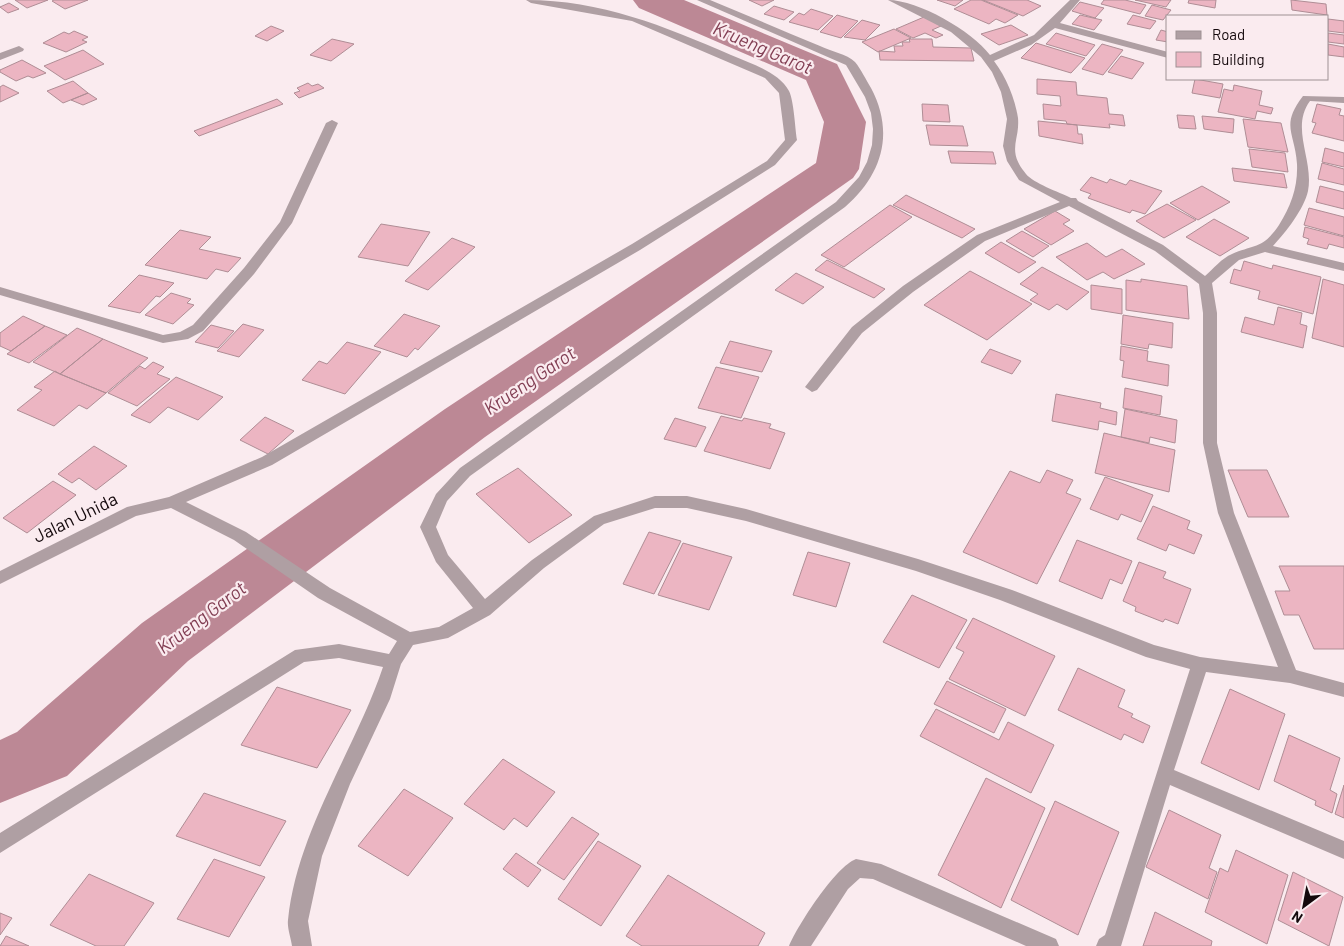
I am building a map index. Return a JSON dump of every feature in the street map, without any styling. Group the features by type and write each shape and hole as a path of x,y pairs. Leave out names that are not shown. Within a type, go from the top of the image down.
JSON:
{"street":[{"name":"Jalan Unida","path":"0,578 132,511 172,502 267,461 636,247 771,163 791,140 784,92 769,76 672,33 635,19 579,6 531,0"},
{"path":"484,610 442,558 428,527 441,498 465,472 805,231 850,196 868,172 876,154 880,125 864,82 850,63 702,0"},
{"path":"893,0 957,30 984,50 1002,82 1013,119 1007,149 1012,162 1023,178 1072,201 1160,248 1205,282 1210,313 1212,452 1226,513 1290,676"},
{"path":"989,59 1022,48 1054,25 1075,0"},
{"path":"1054,25 1166,54"},
{"path":"0,57 19,48"},
{"path":"1265,248 1284,227 1302,192 1303,163 1295,128 1298,110 1308,98 1344,100"},
{"path":"0,291 163,339 183,336 198,328 248,271 286,223 332,123"},
{"path":"812,387 857,330 908,289 982,238 1072,201"},
{"path":"1205,282 1235,257 1265,248 1344,267"},
{"path":"172,502 240,536 324,593 408,639 442,633 484,610 538,564 599,520 655,502 687,502 746,514 918,564 1006,595 1152,652 1200,664 1290,676 1344,690"},
{"path":"302,946 298,921 312,856 341,784 381,699 393,662 408,639"},
{"path":"0,844 301,655 339,651 393,662"},
{"path":"1106,946 1113,941 1200,664"},
{"path":"1164,774 1344,850"},
{"path":"798,946 841,882 856,868 874,870 1050,946"}],"building":[{"path":"15,0 48,0 27,8"},
{"path":"88,0 65,9 52,1"},
{"path":"749,0 774,0 762,6"},
{"path":"937,0 963,0 955,6"},
{"path":"971,0 981,0 1018,15 1005,23 996,19 989,24 954,9"},
{"path":"983,0 1027,0 1041,6 1023,16"},
{"path":"1104,0 1125,0 1146,5 1140,14 1101,4"},
{"path":"1135,0 1171,0 1166,7"},
{"path":"1189,0 1216,0 1215,8 1188,3"},
{"path":"1291,0 1326,4 1327,15 1292,10"},
{"path":"1080,2 1104,8 1095,18 1072,11"},
{"path":"9,3 19,9 8,13 0,7"},
{"path":"1152,5 1171,10 1163,20 1145,16"},
{"path":"774,6 794,12 784,20 764,14"},
{"path":"811,9 833,16 818,30 789,22 799,13 804,15"},
{"path":"837,15 858,21 841,38 820,32"},
{"path":"1080,15 1102,20 1094,30 1072,24"},
{"path":"1133,15 1156,21 1150,29 1127,24"},
{"path":"924,17 941,26 932,30 943,35 936,38 925,33 913,38 896,29"},
{"path":"1329,19 1344,21 1344,33 1329,31"},
{"path":"862,20 880,25 865,40 844,37"},
{"path":"1011,25 1028,35 999,45 981,34"},
{"path":"271,26 284,31 267,41 255,36"},
{"path":"894,29 911,38 878,52 862,42"},
{"path":"1161,30 1166,31 1166,42 1156,40"},
{"path":"74,31 88,37 82,40 87,42 66,52 43,43 64,32 69,34"},
{"path":"1056,33 1095,45 1086,56 1046,44"},
{"path":"1329,33 1344,35 1344,44 1329,42"},
{"path":"332,39 354,44 331,61 310,55"},
{"path":"909,39 932,39 933,47 971,48 974,61 880,60 879,51 895,52 894,46 903,46 902,42 910,42"},
{"path":"1036,43 1085,58 1071,73 1021,58"},
{"path":"1102,44 1123,50 1103,75 1082,69"},
{"path":"1329,44 1344,47 1344,57 1329,55"},
{"path":"83,50 104,64 65,80 44,66"},
{"path":"1121,56 1144,63 1132,79 1108,72"},
{"path":"22,60 46,73 33,78 28,76 16,81 0,72 0,70"},
{"path":"1037,79 1076,82 1077,95 1107,98 1109,114 1123,115 1125,126 1109,124 1110,128 1067,124 1066,121 1044,119 1043,104 1061,106 1060,96 1037,94"},
{"path":"1195,80 1223,84 1220,98 1192,93"},
{"path":"73,81 88,93 63,103 47,91"},
{"path":"308,83 312,86 318,84 324,88 299,98 294,93 300,91 297,88"},
{"path":"3,85 19,93 0,102 0,87"},
{"path":"1234,85 1262,91 1259,105 1273,108 1271,114 1257,111 1255,119 1218,112 1224,89 1233,91"},
{"path":"88,93 97,99 83,105 71,100"},
{"path":"277,99 283,104 199,136 194,131"},
{"path":"922,104 948,105 950,122 923,121"},
{"path":"1317,104 1341,109 1339,115 1344,116 1344,141 1312,133 1316,123 1312,122"},
{"path":"1177,115 1194,116 1196,129 1179,128"},
{"path":"1202,116 1234,119 1233,133 1204,129"},
{"path":"1243,119 1281,123 1288,152 1248,147"},
{"path":"1038,121 1077,125 1078,134 1082,134 1083,144 1039,136"},
{"path":"926,125 963,126 968,146 930,145"},
{"path":"1325,148 1344,153 1344,167 1322,162"},
{"path":"1249,149 1285,153 1288,172 1252,167"},
{"path":"948,151 993,152 996,164 951,163"},
{"path":"1322,163 1344,169 1344,185 1318,179"},
{"path":"1232,168 1284,174 1287,188 1234,181"},
{"path":"1091,177 1107,183 1110,179 1126,185 1130,180 1162,191 1145,214 1132,210 1130,213 1088,198 1091,194 1080,190"},
{"path":"1202,186 1230,202 1198,220 1170,203"},
{"path":"1320,186 1344,192 1344,209 1316,202"},
{"path":"906,195 975,229 962,238 893,205"},
{"path":"1167,204 1196,220 1164,238 1136,221"},
{"path":"890,205 912,217 844,267 821,255"},
{"path":"1309,208 1344,217 1344,236 1304,225"},
{"path":"1055,211 1070,220 1063,224 1074,231 1051,245 1024,229"},
{"path":"1214,219 1249,238 1220,256 1186,237"},
{"path":"381,224 430,232 408,266 358,257"},
{"path":"1305,227 1344,237 1344,248 1329,244 1327,249 1307,244 1309,239 1303,237"},
{"path":"180,230 211,237 199,249 241,258 228,272 216,269 207,279 145,265"},
{"path":"1022,231 1049,246 1033,257 1006,241"},
{"path":"452,238 475,247 428,290 405,281"},
{"path":"1001,242 1036,262 1019,273 985,253"},
{"path":"1087,243 1106,257 1122,249 1145,264 1114,279 1103,272 1087,280 1056,257"},
{"path":"827,260 885,289 874,298 815,270"},
{"path":"1244,261 1272,269 1273,265 1321,277 1313,314 1258,299 1260,291 1230,283 1234,269 1241,271"},
{"path":"1042,267 1089,292 1067,310 1057,304 1049,310 1030,300 1038,294 1020,284"},
{"path":"970,271 1032,304 987,340 924,305"},
{"path":"796,273 824,287 803,304 775,290"},
{"path":"139,275 174,283 160,297 156,296 140,313 108,306"},
{"path":"1141,279 1187,286 1189,319 1126,310 1126,280 1141,282"},
{"path":"1323,279 1344,285 1344,347 1312,338"},
{"path":"1091,285 1122,289 1122,314 1091,309"},
{"path":"171,293 191,299 187,303 194,305 173,324 145,315"},
{"path":"1278,307 1302,313 1300,324 1307,326 1303,348 1241,332 1245,317 1274,325"},
{"path":"404,314 440,326 418,350 415,348 407,357 374,346"},
{"path":"1123,315 1173,323 1172,348 1149,344 1148,349 1121,344"},
{"path":"23,316 45,326 11,351 0,346 0,333"},
{"path":"243,324 264,330 239,357 217,351"},
{"path":"211,325 234,331 218,348 195,342"},
{"path":"45,326 67,335 29,363 7,354"},
{"path":"77,328 103,339 60,374 33,362"},
{"path":"103,339 148,358 106,393 60,374"},
{"path":"730,341 772,351 762,372 720,363"},
{"path":"347,342 381,352 345,394 302,380 319,361 327,364"},
{"path":"1121,346 1148,351 1147,361 1169,365 1168,386 1122,377 1124,361 1120,360"},
{"path":"990,349 1021,361 1012,374 981,362"},
{"path":"153,362 164,367 157,374 170,379 137,406 108,393 140,366 145,369"},
{"path":"716,367 759,377 741,418 698,408"},
{"path":"55,371 106,393 87,409 79,405 54,426 17,410 42,390 34,387"},
{"path":"176,377 223,397 198,420 168,407 150,423 131,415"},
{"path":"1125,388 1162,396 1160,415 1123,408"},
{"path":"1056,394 1101,403 1100,408 1117,412 1116,425 1099,421 1098,430 1052,421"},
{"path":"1125,409 1177,420 1175,443 1150,437 1149,443 1121,437"},
{"path":"721,416 742,421 744,418 771,424 769,428 785,433 770,469 704,451"},
{"path":"265,417 294,431 268,454 240,440"},
{"path":"675,418 706,427 696,447 664,439"},
{"path":"1104,433 1175,450 1169,492 1095,473"},
{"path":"94,446 127,466 96,490 79,478 72,483 58,474"},
{"path":"518,468 572,515 529,543 476,494"},
{"path":"1047,470 1073,480 1066,493 1081,499 1037,584 963,552 1010,471 1040,483"},
{"path":"1228,470 1267,470 1289,517 1248,517"},
{"path":"1105,477 1153,495 1141,522 1121,514 1118,520 1090,509"},
{"path":"53,481 76,495 27,533 3,518"},
{"path":"1153,506 1190,521 1187,529 1202,535 1194,554 1169,544 1166,551 1137,539"},
{"path":"649,532 681,541 654,594 623,584"},
{"path":"1077,540 1132,561 1122,584 1110,579 1102,599 1059,581"},
{"path":"683,543 732,557 709,610 658,595"},
{"path":"808,552 850,563 836,607 793,595"},
{"path":"1139,562 1166,572 1163,578 1191,589 1178,624 1165,619 1163,622 1135,611 1136,607 1123,601"},
{"path":"1279,566 1344,566 1344,649 1314,649 1299,615 1284,615 1275,591 1290,591"},
{"path":"912,595 967,620 939,668 883,642"},
{"path":"973,618 1055,656 1025,716 949,679 964,652 956,648"},
{"path":"1078,668 1125,690 1118,707 1133,714 1131,717 1150,726 1143,743 1124,734 1121,740 1058,710"},
{"path":"947,681 1006,709 994,733 934,704"},
{"path":"277,687 351,710 317,768 241,745"},
{"path":"1230,689 1285,714 1259,790 1201,763"},
{"path":"936,709 999,740 1008,722 1054,745 1031,793 920,736"},
{"path":"1289,735 1340,758 1330,790 1337,794 1332,813 1315,805 1316,801 1274,781"},
{"path":"503,759 555,792 527,827 514,818 504,830 464,804"},
{"path":"986,778 1045,808 1001,908 938,875"},
{"path":"1344,785 1344,818 1335,814"},
{"path":"404,789 453,818 408,876 358,846"},
{"path":"204,793 286,821 260,866 176,836"},
{"path":"1055,801 1119,832 1078,935 1011,900"},
{"path":"1169,810 1221,835 1209,868 1217,872 1208,899 1146,867"},
{"path":"572,817 599,834 564,880 537,863"},
{"path":"598,841 641,866 601,926 558,899"},
{"path":"1236,850 1288,875 1267,944 1205,912 1220,868 1228,872"},
{"path":"516,853 541,870 528,887 503,869"},
{"path":"214,859 265,877 229,937 177,919"},
{"path":"1293,872 1343,897 1329,946 1278,920"},
{"path":"89,874 154,903 124,946 96,946 50,925"},
{"path":"668,875 765,933 758,946 642,946 626,936"},
{"path":"1155,912 1212,941 1211,946 1143,946"},
{"path":"0,913 12,918 0,935"},
{"path":"6,936 29,946 0,946"}],"waterway":[{"name":"Krueng Garot","path":"0,772 42,754 165,642 465,423 837,169 845,122 823,73 652,0"}]}
